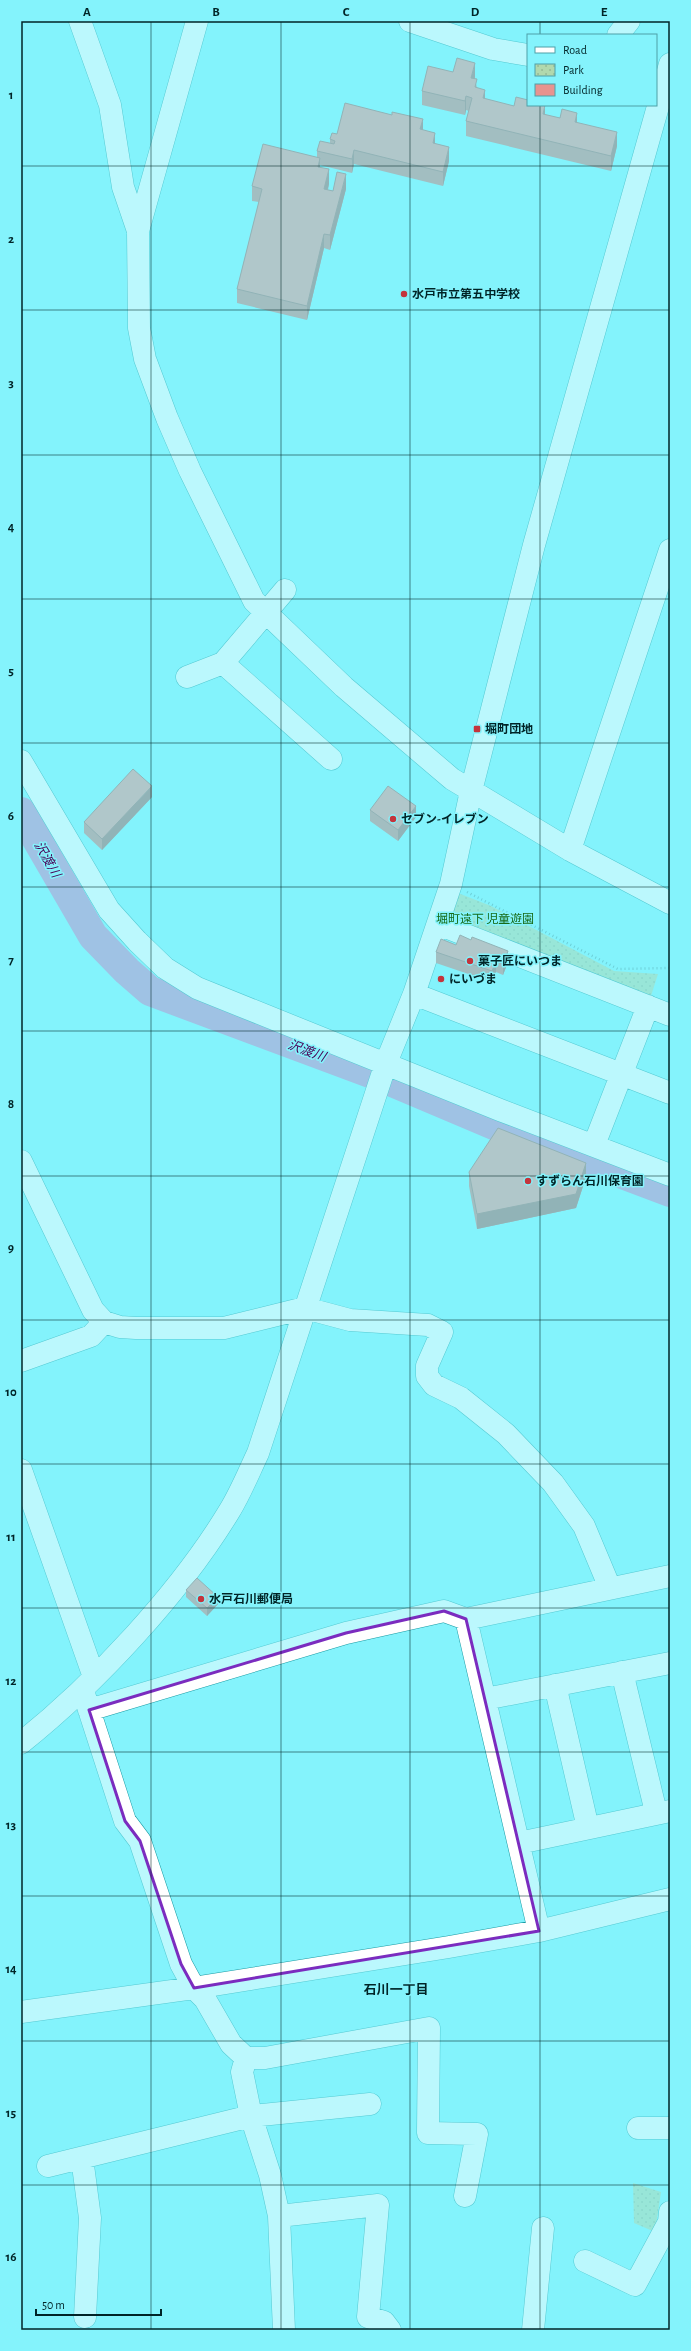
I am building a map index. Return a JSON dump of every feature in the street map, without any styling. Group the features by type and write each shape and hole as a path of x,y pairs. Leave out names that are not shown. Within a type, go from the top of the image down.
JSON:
{"street":[{"path":"80,21 110,105 124,187 138,231"},
{"path":"197,21 138,231 139,328 146,359 190,471 254,601 344,687 452,779 570,850 670,903"},
{"path":"410,21 493,49 527,55"},
{"path":"619,34 629,21"},
{"path":"657,104 665,75"},
{"path":"21,1743 89,1692 130,1639 191,1566 230,1510 258,1453 382,1076 414,994 450,884 471,791 534,545 656,106"},
{"path":"570,850 670,550"},
{"path":"187,677 223,663 284,590"},
{"path":"223,663 331,759"},
{"path":"21,761 109,910 137,941 165,968 197,988 382,1076 500,1110 670,1175"},
{"path":"438,924 670,1015"},
{"path":"414,994 670,1093"},
{"path":"594,1145 648,1006"},
{"path":"21,1161 28,1193 93,1310 104,1322 120,1327 136,1328 224,1328 305,1308 350,1320 428,1325 442,1332 427,1366 427,1376 434,1385 461,1398 506,1434 553,1483 584,1526 610,1588"},
{"path":"21,1361 91,1336 104,1322"},
{"path":"21,1470 89,1692 125,1821 140,1841 181,1964 194,1988 205,1999 231,2044 246,2058 265,2058 429,2028 428,2133 477,2134 465,2196"},
{"path":"89,1692 444,1611 466,1619 670,1576"},
{"path":"466,1619 539,1931"},
{"path":"485,1699 670,1663"},
{"path":"519,1843 662,1810 622,1672"},
{"path":"555,1685 588,1828"},
{"path":"21,2012 194,1988 539,1931 670,1899"},
{"path":"246,2058 242,2072 251,2116 270,2175 279,2216 284,2330"},
{"path":"48,2166 251,2116 370,2104"},
{"path":"638,2128 670,2128"},
{"path":"82,2158 90,2218 85,2317"},
{"path":"279,2216 378,2205 368,2317 384,2322 390,2330"},
{"path":"585,2261 635,2285 670,2222 670,2212"},
{"path":"533,2330 543,2228"}],"path":[{"path":"450,884 490,902 618,969 670,968"}],"highlighted area":[{"path":"444,1611 466,1619 539,1931 194,1988 181,1964 140,1841 125,1821 89,1710 346,1633"}],"green space":[{"name":"堀町遠下 児童遊園","path":"458,893 491,906 614,971 658,974 650,999 449,920"},
{"path":"633,2183 661,2192 655,2232 634,2223"}],"building":[{"path":"457,58 475,63 471,78 477,79 475,87 485,90 483,98 514,106 516,97 527,100 527,106 545,106 543,114 560,118 562,109 577,113 575,122 617,132 611,156 466,121 472,98 466,96 465,101 422,91 428,66 453,72"},
{"path":"345,103 392,115 392,112 423,119 420,129 435,133 433,143 449,147 443,172 354,150 352,159 317,151 320,141 334,144 335,141 330,139 332,133 337,134"},
{"path":"263,144 320,158 318,167 329,169 324,189 333,191 337,172 346,174 330,235 324,234 307,306 237,289 262,189 252,186"},
{"path":"133,769 152,786 102,839 84,822"},
{"path":"388,786 416,806 398,830 370,810"},
{"path":"460,935 471,940 472,937 508,951 503,964 496,961 492,971 436,952 441,939 456,945"},
{"name":"すずらん石川保育園","path":"498,1128 586,1163 576,1194 477,1214 469,1172"},
{"path":"197,1578 218,1597 207,1608 186,1590"}],"waterway":[{"name":"沢渡川","path":"21,812 93,936 127,971 150,991 378,1076 508,1131 670,1192"}],"place":[{"name":"水戸市立第五中学校","path":"404,294"},
{"name":"堀町団地","path":"477,729"},
{"name":"セブン-イレブン","path":"393,819"},
{"name":"菓子匠にいつま","path":"470,961"},
{"name":"にいづま","path":"441,979"},
{"name":"すずらん石川保育園","path":"528,1181"},
{"name":"水戸石川郵便局","path":"201,1599"}],"district":[{"name":"石川一丁目","path":"396,1989"}]}
